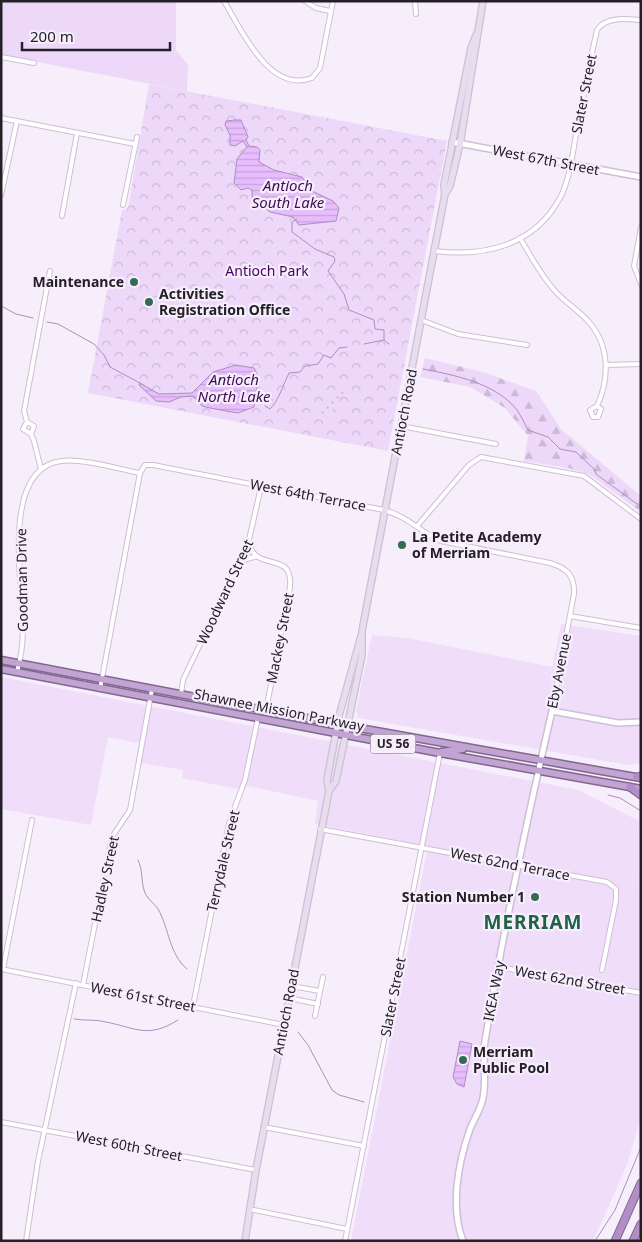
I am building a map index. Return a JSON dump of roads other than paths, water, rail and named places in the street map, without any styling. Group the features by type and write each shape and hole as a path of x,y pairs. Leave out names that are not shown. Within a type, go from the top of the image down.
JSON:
{"highway":[{"name":"Shawnee Mission Parkway","path":"1,660 337,724 640,777"},
{"name":"Shawnee Mission Parkway","path":"1,669 440,753 641,789"},
{"path":"440,753 444,750 474,748"},
{"path":"630,787 641,795"},
{"path":"615,1241 641,1183"},
{"path":"634,1240 641,1224"}],"main road":[{"name":"Antioch Road","path":"445,194 450,186 460,144 477,49 477,33 483,1"},
{"name":"Antioch Road","path":"243,1241 328,791 327,780 337,724 354,654 362,631 435,250 452,142 471,48 477,33"},
{"name":"Antioch Road","path":"328,791 336,781 348,726 362,655 362,631"}],"street":[{"path":"224,1 258,57 269,69 300,80 312,78 320,68 333,1"},
{"path":"305,1 316,8 330,11"},
{"path":"415,1 416,14"},
{"name":"Slater Street","path":"435,250 460,254 487,252 520,238 540,224 554,206 565,187 595,35 600,25 610,20 641,20"},
{"path":"1,57 34,63"},
{"path":"1,118 135,144"},
{"path":"1,195 17,121"},
{"path":"62,216 77,133"},
{"path":"123,206 137,137"},
{"name":"West 67th Street","path":"452,142 641,177"},
{"path":"641,227 634,266 641,284"},
{"path":"520,238 554,291 595,330 603,348 606,365 604,391 598,406"},
{"path":"42,469 31,434 34,426 27,422 24,411 50,271"},
{"path":"421,320 458,334 527,345"},
{"path":"606,365 641,364"},
{"path":"27,422 23,429 31,434"},
{"path":"401,426 496,444"},
{"path":"418,525 468,465 481,457 584,476 641,519"},
{"name":"West 64th Terrace","path":"42,469 56,462 68,460 140,473 145,465 153,465 384,510 400,514 418,525 429,536 441,541 550,563 565,568 570,573"},
{"name":"Goodman Drive","path":"17,672 24,627 19,548 21,518 28,485 42,469"},
{"path":"100,689 140,473"},
{"name":"Woodward Street","path":"181,694 183,680 248,544 261,487"},
{"path":"240,561 257,556 248,544"},
{"name":"Mackey Street","path":"257,556 283,565 287,569 291,580 266,710"},
{"name":"Eby Avenue","path":"539,770 570,616 574,583 570,573"},
{"path":"570,616 641,628"},
{"name":"Hadley Street","path":"84,985 112,837 130,810 152,689"},
{"path":"552,711 618,723 641,722"},
{"name":"Terrydale Street","path":"193,1006 227,832 246,780 258,718"},
{"name":"Slater Street","path":"345,1241 440,753"},
{"name":"IKEA Way","path":"463,1241 458,1224 456,1203 467,1140 483,1099 484,1043 539,770"},
{"path":"2,969 32,820"},
{"name":"West 62nd Terrace","path":"320,829 607,882 616,889 616,900 602,970"},
{"name":"West 62nd Street","path":"500,967 641,993"},
{"name":"West 61st Street","path":"2,969 284,1024"},
{"path":"315,1016 323,976"},
{"path":"26,1241 38,1161 76,984"},
{"path":"291,986 320,991"},
{"path":"289,998 318,1004"},
{"name":"West 60th Street","path":"1,1122 256,1170"},
{"path":"264,1128 364,1146"},
{"path":"249,1209 347,1229"}],"water":[{"name":"Antioch South Lake","path":"241,120 248,137 246,140 249,146 257,147 260,150 259,162 274,170 302,177 312,191 333,201 339,208 336,221 299,225 293,217 270,212 252,197 252,190 248,188 241,190 234,183 237,159 247,147 243,141 235,146 230,145 230,135 225,125 226,121"},
{"name":"Antioch North Lake","path":"236,365 254,368 257,374 254,407 238,413 202,406 193,396 181,397 169,402 156,401 139,385 140,383 159,394 192,393 213,372"},
{"name":"Merriam Public Pool","path":"460,1041 472,1044 464,1087 457,1084 453,1077"}],"waterway":[{"path":"297,219 292,222 292,232 315,249 334,257 335,261 328,271 344,294 349,310 374,320 375,329 384,330 384,340"},
{"path":"1,306 16,314 33,318"},
{"path":"47,322 58,324 94,344 104,355 110,367 140,383"},
{"path":"364,344 384,340 389,344"},
{"path":"265,406 270,409 273,405 289,373 300,372 305,366 318,364 324,355 331,358 339,348 347,347"},
{"path":"423,369 461,377 498,393 517,410 528,430 548,437 560,449 576,452 594,469 596,474 637,504"},
{"path":"608,795 620,798 641,811"},
{"path":"138,860 145,893 162,916 176,956 187,969"},
{"path":"74,1019 102,1021 150,1031 168,1026 178,1020"},
{"path":"298,1032 308,1045 332,1090 339,1095 364,1102"},
{"path":"595,1241 615,1210 641,1147"}],"place":[{"name":"Maintenance","path":"134,282"},
{"name":"Activities Registration Office","path":"149,302"},
{"name":"La Petite Academy of Merriam","path":"402,545"},
{"name":"Station Number 1","path":"535,897"},
{"name":"Merriam Public Pool","path":"463,1060"}],"district":[{"name":"MERRIAM","path":"533,922"}],"park label":[{"name":"Antioch Park","path":"267,271"}]}
